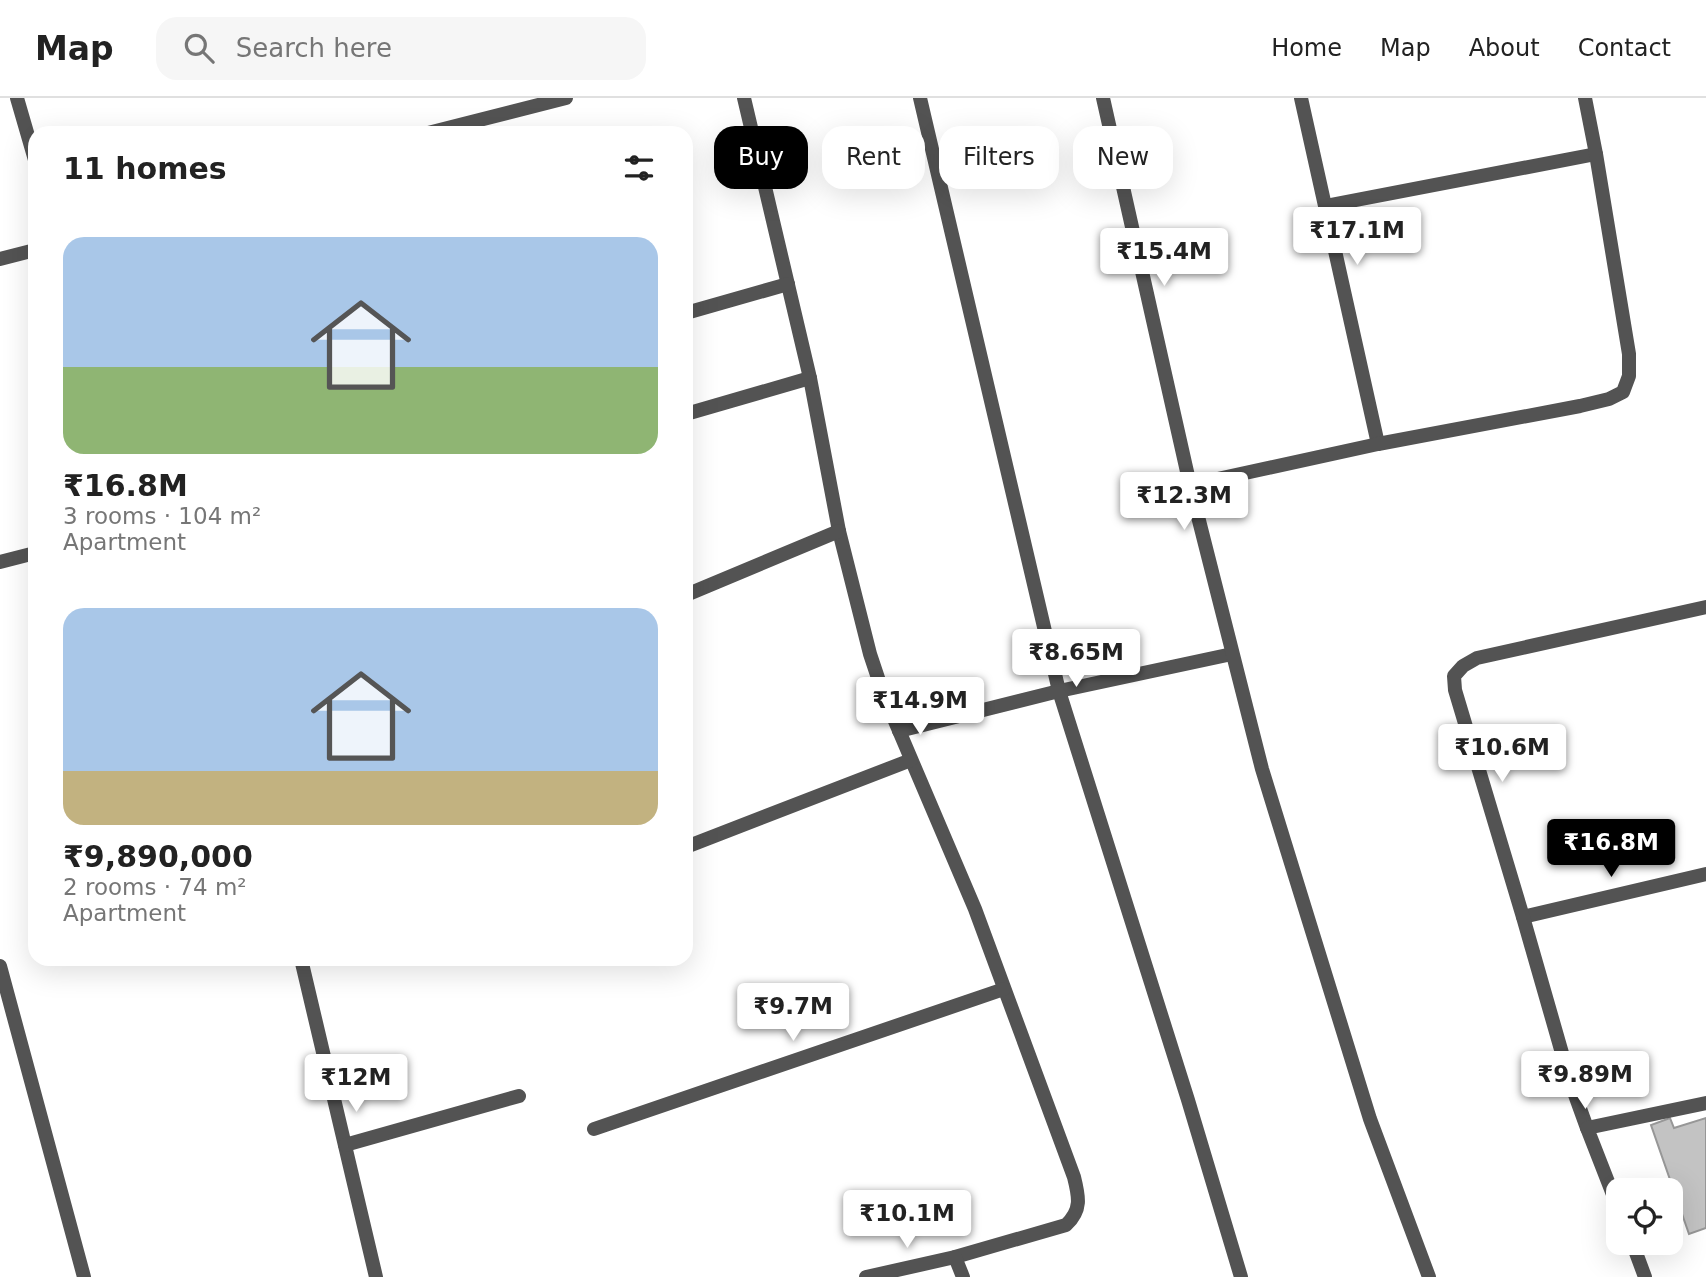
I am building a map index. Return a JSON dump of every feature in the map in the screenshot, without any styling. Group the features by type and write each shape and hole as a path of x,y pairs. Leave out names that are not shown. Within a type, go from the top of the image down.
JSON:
{"street":[{"path":"17,98 28,136"},
{"path":"455,126 565,98"},
{"path":"744,98 810,379 839,531 870,654 883,693 975,909 1079,1197 1074,1217 1066,1225 955,1257 866,1277"},
{"path":"920,98 1059,691 1241,1277"},
{"path":"1103,98 1190,485 1262,769 1370,1119 1429,1277"},
{"path":"1301,98 1378,444"},
{"path":"1190,485 1378,444 1580,406 1623,392 1629,376 1629,354 1597,154 1585,98"},
{"path":"1325,206 1597,154"},
{"path":"0,259 28,252"},
{"path":"693,311 788,284"},
{"path":"693,412 810,379"},
{"path":"693,592 839,531"},
{"path":"0,562 28,555"},
{"path":"1607,1178 1570,1081 1455,690 1454,676 1463,666 1477,658 1706,607"},
{"path":"899,731 1059,691 1232,654"},
{"path":"693,844 911,760"},
{"path":"1523,917 1706,874"},
{"path":"0,966 84,1277"},
{"path":"303,966 376,1277"},
{"path":"594,1129 1004,989"},
{"path":"345,1145 519,1096"},
{"path":"1587,1128 1706,1102"},
{"path":"1637,1255 1645,1277"},
{"path":"955,1257 964,1277"}],"building":[{"path":"1670,1118 1674,1128 1706,1118 1706,1228 1689,1234 1683,1217 1683,1178 1669,1178 1651,1125"}]}
